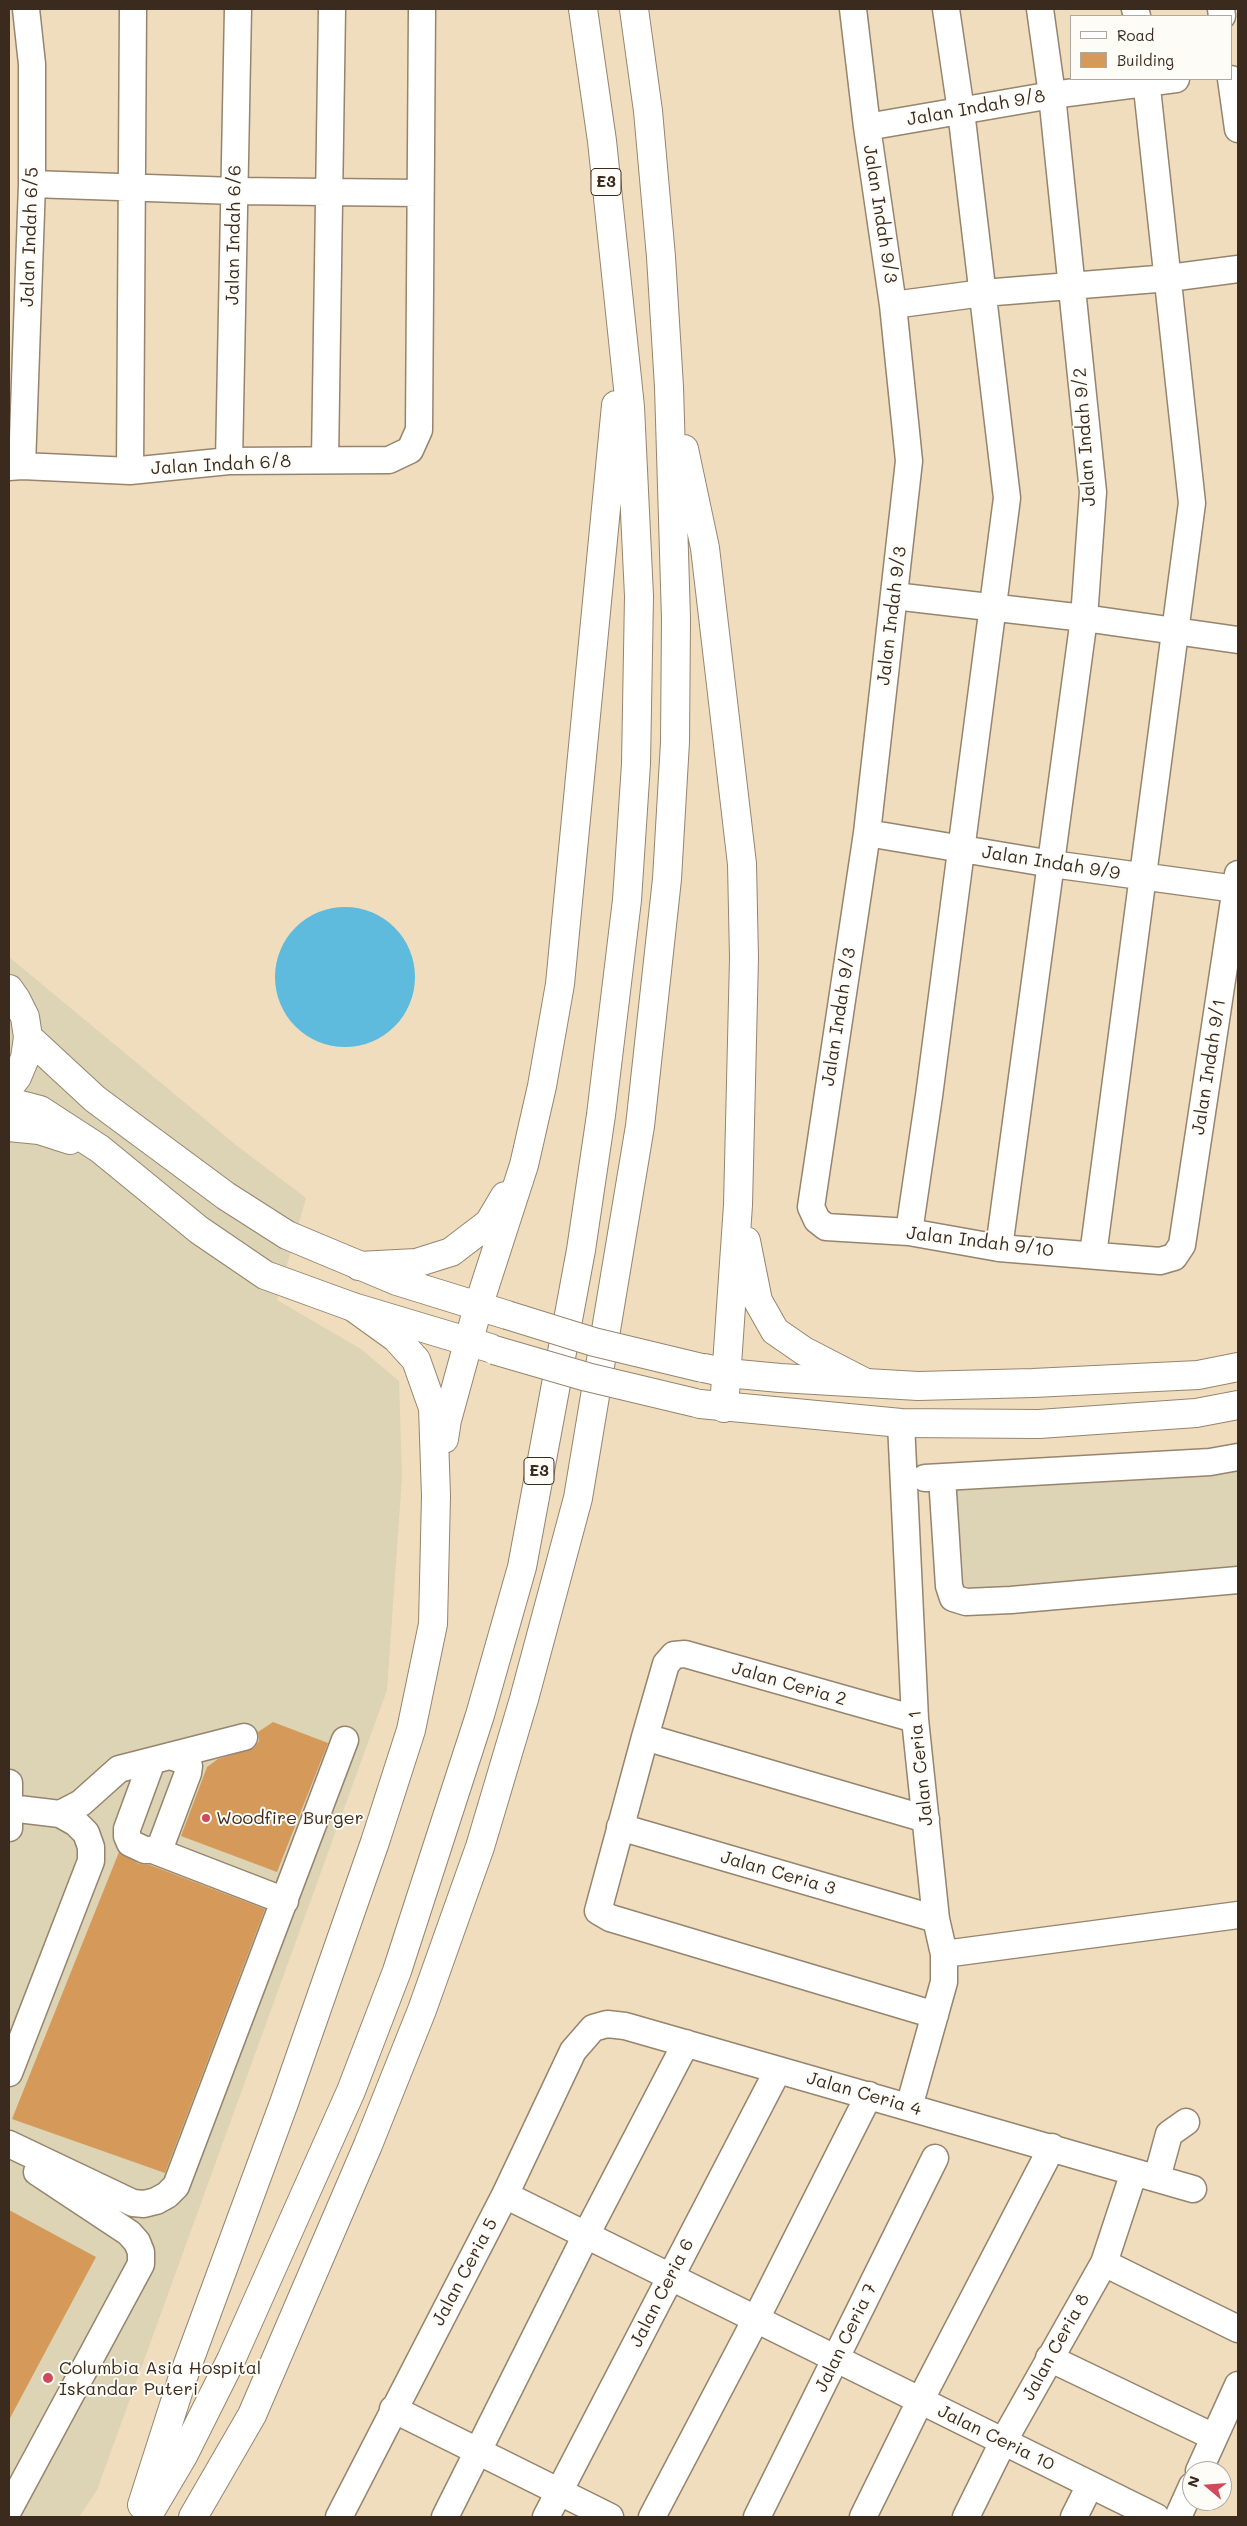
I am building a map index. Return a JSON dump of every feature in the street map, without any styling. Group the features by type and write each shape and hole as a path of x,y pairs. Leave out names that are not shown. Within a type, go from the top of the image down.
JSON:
{"main road":[{"name":"E3","path":"147,2517 183,2456 231,2360 351,2091 397,1971 480,1715 522,1567 581,1250 601,1115 627,900 636,764 639,596 630,407 623,356 602,141 583,9"},
{"name":"E3","path":"193,2517 252,2415 368,2145 422,2010 480,1847 524,1699 578,1498 640,1126 667,879 675,742 676,619 669,387 661,257 648,111 634,9"},
{"path":"436,1496 447,1420 478,1307 524,1165 542,1086 560,984 606,534 614,424 623,356"},
{"path":"669,387 705,548 742,864 744,958 738,1205 714,1370 724,1408"},
{"path":"9,989 25,1017 28,1037 25,1058 17,1077 9,1087"},
{"path":"28,1037 95,1099 226,1196 287,1235 359,1266 478,1307 594,1342 714,1370 918,1386 1033,1383 1198,1375 1238,1367"},
{"path":"9,1104 17,1104 40,1110 100,1149 199,1230 265,1274 353,1307 587,1377 724,1408 901,1423 1039,1424 1196,1413 1238,1405"},
{"path":"9,1127 39,1130 100,1149"},
{"path":"359,1266 416,1262 451,1252 488,1223 524,1165"},
{"path":"738,1205 758,1301 774,1331 804,1352 864,1382"},
{"path":"138,2517 182,2380 294,2075 376,1842 411,1730 433,1624 436,1496 433,1408 416,1360 396,1338 353,1307"}],"street":[{"name":"Jalan Indah 6/5","path":"15,466 32,184 32,64 26,9"},
{"path":"130,471 133,9"},
{"name":"Jalan Indah 6/6","path":"229,461 238,9"},
{"path":"325,460 332,9"},
{"path":"32,184 234,191 420,194 422,9"},
{"name":"Jalan Indah 9/3","path":"817,1220 811,1206 867,833 909,460 893,304 867,128 853,9"},
{"path":"909,1232 929,1096 1007,498 983,293 946,9"},
{"name":"Jalan Indah 9/2","path":"999,1248 1084,618 1093,492 1052,95 1040,9"},
{"name":"Jalan Indah 9/8","path":"867,128 1052,95 1161,80"},
{"path":"1231,80 1238,129"},
{"path":"1093,1256 1192,503 1169,278 1146,81"},
{"name":"Jalan Indah 6/8","path":"15,466 130,471 229,461 390,460 410,450 419,430 420,194"},
{"path":"893,304 983,293 1169,278 1238,269"},
{"path":"894,596 1084,618 1238,640"},
{"name":"Jalan Indah 9/9","path":"867,833 1052,864 1143,876 1237,881"},
{"name":"Jalan Indah 9/1","path":"1174,1258 1182,1245 1237,881"},
{"name":"Jalan Indah 9/10","path":"817,1220 826,1227 909,1232 999,1248 1160,1260 1174,1258"},
{"name":"Jalan Ceria 1","path":"901,1423 915,1720 936,1919 944,1954 944,1982 909,2107"},
{"path":"904,1479 1210,1462 1238,1457"},
{"path":"942,1477 949,1586 953,1598 966,1602 1011,1600 1238,1580"},
{"name":"Jalan Ceria 2","path":"645,1738 666,1664 674,1655 685,1654 915,1720"},
{"path":"60,1814 81,1803 119,1769 244,1737"},
{"path":"926,1819 645,1738 598,1911 601,1914 935,2015"},
{"path":"12,2147 133,2203 144,2204 167,2194 176,2186 345,1740"},
{"path":"92,1847 127,1836 161,1758"},
{"path":"153,1850 161,1845 189,1766 185,1761 161,1758"},
{"path":"9,1806 60,1814 76,1823 86,1833 92,1847 91,1861 9,2073"},
{"name":"Jalan Ceria 3","path":"620,1827 936,1919"},
{"path":"127,1836 135,1847 153,1850 285,1901"},
{"path":"944,1954 1238,1915"},
{"name":"Jalan Ceria 4","path":"593,2028 607,2024 625,2026 1193,2189"},
{"name":"Jalan Ceria 5","path":"338,2517 505,2195 573,2051 593,2028"},
{"path":"445,2517 586,2235 686,2043"},
{"name":"Jalan Ceria 6","path":"546,2517 778,2070"},
{"path":"652,2517 756,2319 869,2095"},
{"name":"Jalan Ceria 8","path":"966,2517 1003,2442 1104,2263 1145,2175 1169,2134 1186,2122"},
{"path":"9,2508 141,2264 141,2252 137,2242 129,2233 32,2169 12,2147"},
{"path":"863,2517 920,2401 1052,2147"},
{"name":"Jalan Ceria 7","path":"756,2517 935,2158"},
{"name":"Jalan Ceria 10","path":"505,2195 1156,2517"},
{"path":"1104,2263 1238,2329"},
{"path":"1049,2358 1214,2437"},
{"path":"1203,2461 1238,2385"},
{"path":"393,2409 610,2517"},
{"path":"1074,2517 1090,2485"}],"shaded area":[{"path":"9,957 236,1145 306,1198 277,1300 361,1349 399,1381 402,1477 387,1690 97,2490 79,2517 9,2517"},
{"path":"1238,1450 1238,1582 967,1606 936,1471"}],"water":[{"path":"345,907 359,908 372,912 395,927 410,950 414,963 414,991 410,1004 395,1027 372,1042 359,1046 345,1047 331,1046 318,1042 295,1027 280,1004 276,991 275,977 276,963 280,950 295,927 318,912 331,908"}],"building":[{"path":"273,1722 328,1743 277,1872 181,1836 207,1767 218,1759 254,1748 259,1741 258,1732"},
{"path":"119,1852 139,1864 150,1865 265,1909 165,2173 12,2119"},
{"path":"9,2210 96,2257 9,2420"}],"place":[{"name":"Woodfire Burger","path":"206,1818"},
{"name":"Columbia Asia Hospital Iskandar Puteri","path":"48,2378"}]}
